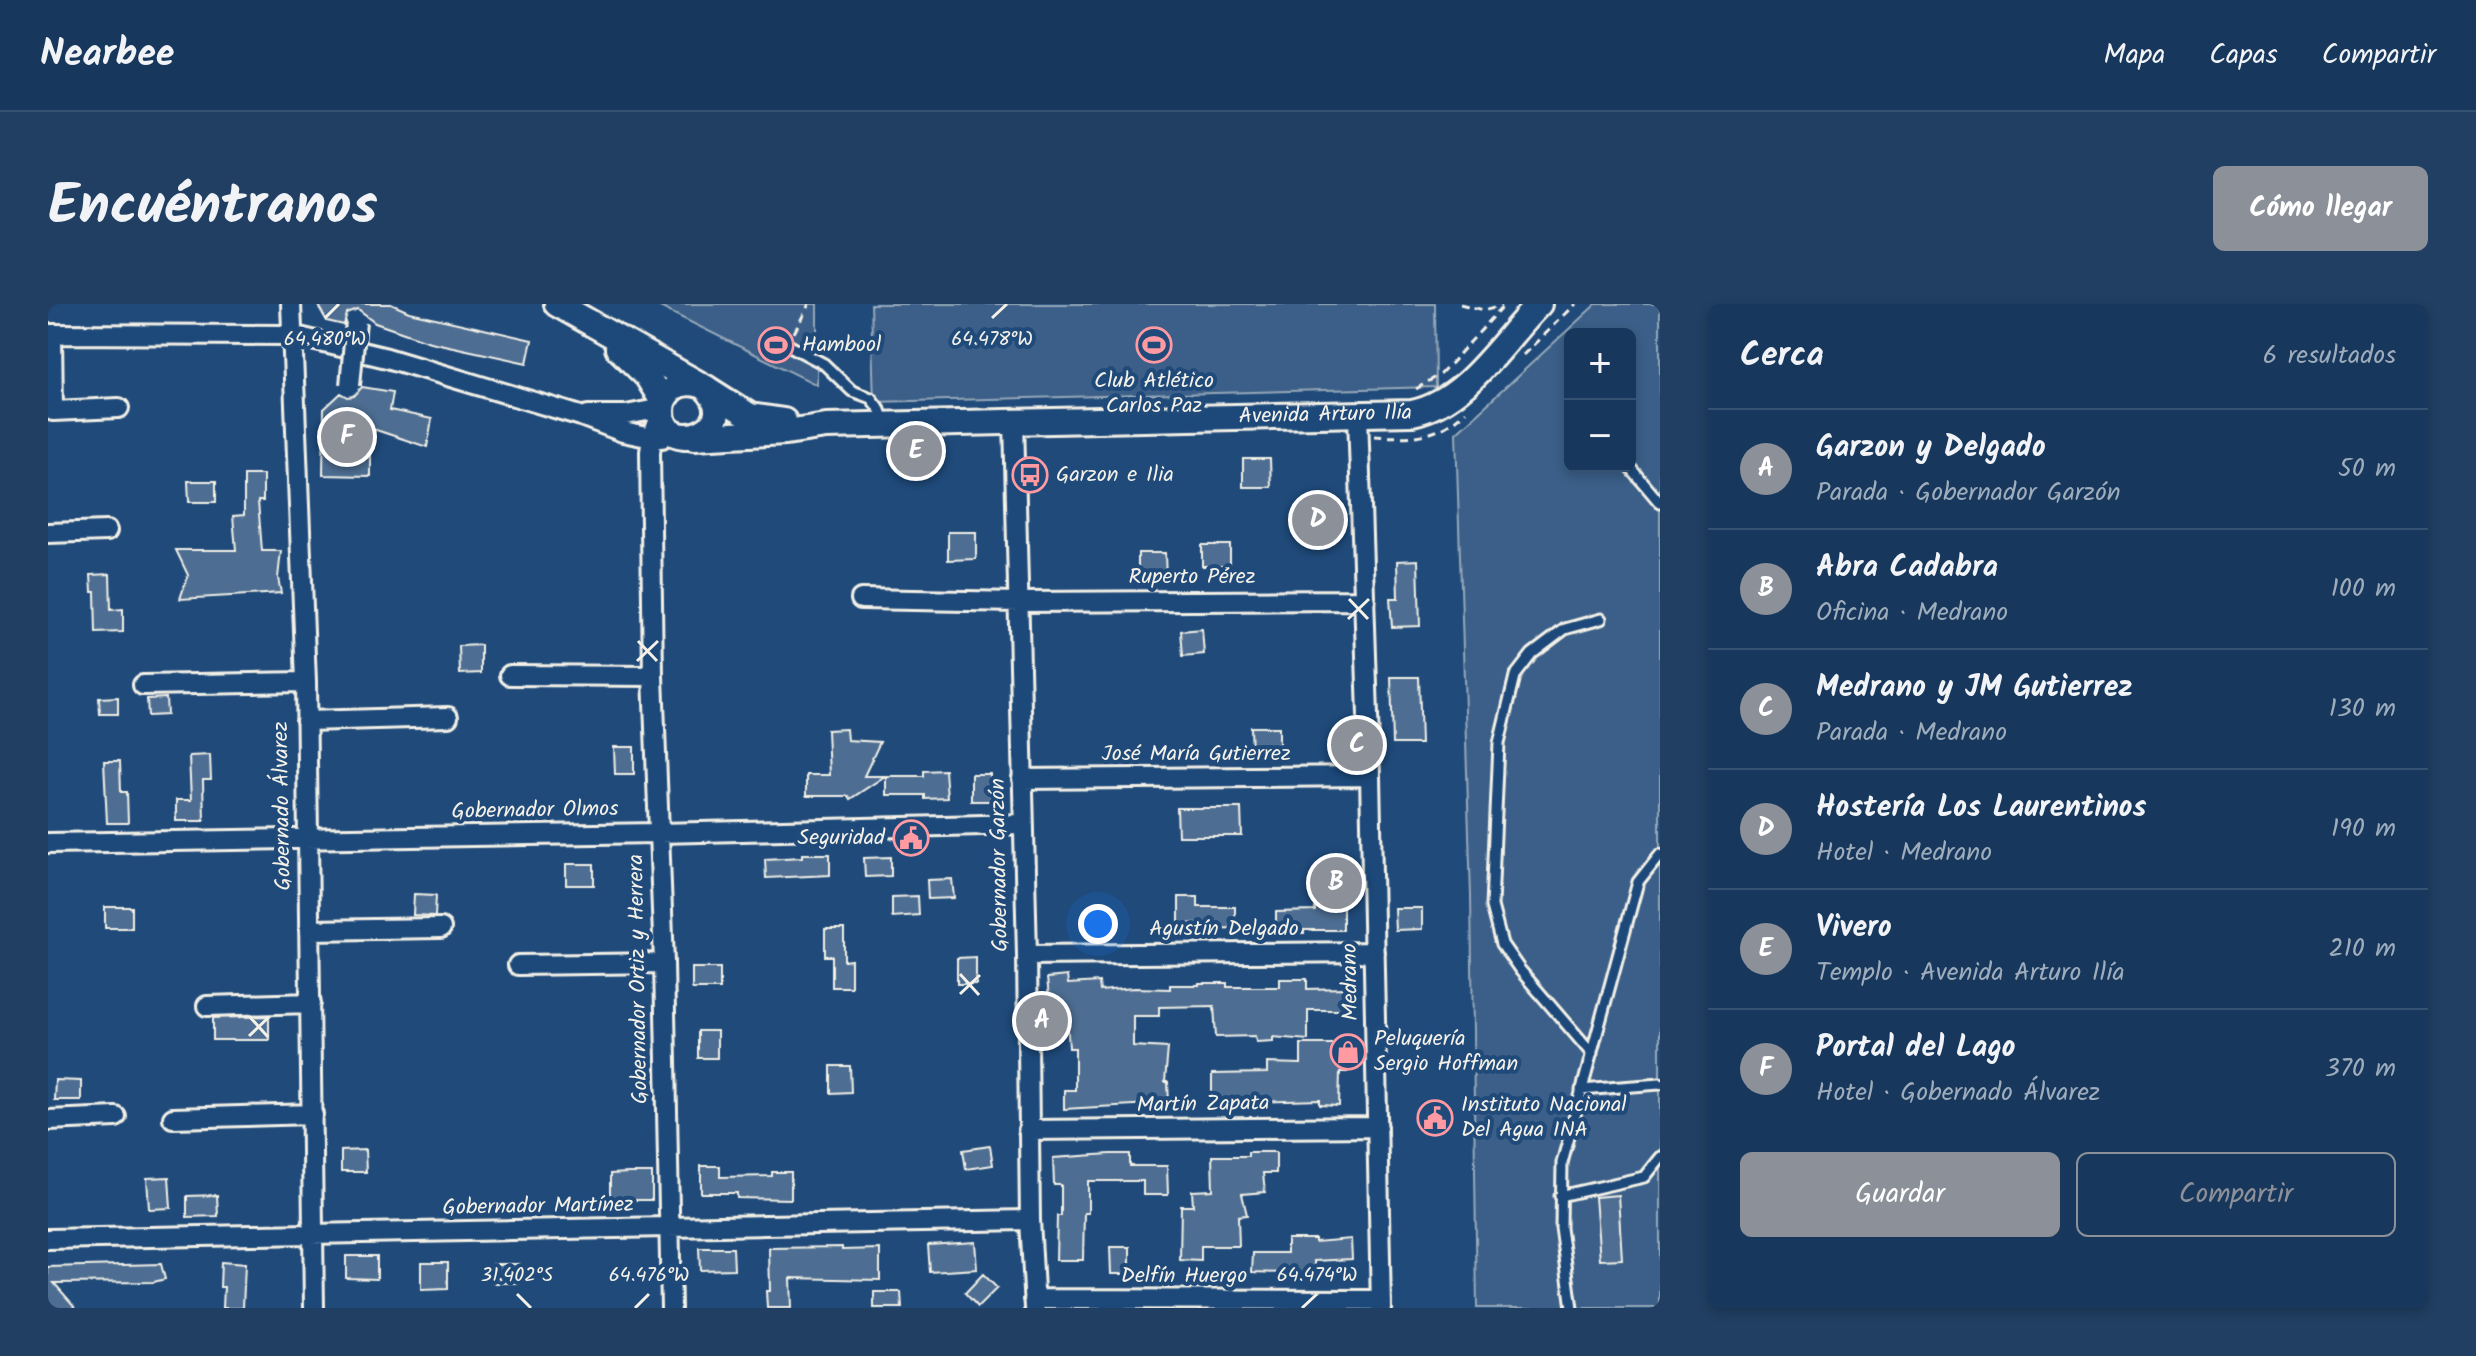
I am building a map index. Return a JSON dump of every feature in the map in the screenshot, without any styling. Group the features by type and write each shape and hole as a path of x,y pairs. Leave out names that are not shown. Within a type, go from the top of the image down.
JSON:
{"main road":[{"name":"Avenida Arturo Ilía","path":"557,304 623,339 750,416 826,426"},
{"name":"Avenida Arturo Ilía","path":"688,437 885,424 1412,413 1438,405 1473,376 1539,304"},
{"name":"Avenida Arturo Ilía","path":"596,327 647,376 662,407"},
{"path":"692,383 703,387 715,401 716,417 708,430 688,437 669,429 662,407 676,386 692,383"}],"street":[{"name":"Gobernado Álvarez","path":"291,304 306,682 314,1308"},
{"path":"350,385 356,322"},
{"path":"119,408 53,411 50,334 291,335 387,358 581,416 623,432 652,438 688,437"},
{"path":"581,416 626,415 662,407"},
{"name":"Gobernador Ortiz y Herrera","path":"662,407 652,438 653,676 664,963 671,1308"},
{"name":"Medrano","path":"1358,415 1370,776 1381,1304"},
{"name":"Gobernador Garzón","path":"1014,420 1034,1304"},
{"path":"48,533 107,531"},
{"name":"Ruperto Pérez","path":"861,599 1019,602 1365,600"},
{"path":"510,675 653,676"},
{"path":"143,685 306,682"},
{"path":"306,721 448,717"},
{"name":"José María Gutierrez","path":"1022,779 1370,776"},
{"name":"Gobernador Olmos","path":"48,843 1023,824"},
{"path":"309,930 441,928"},
{"name":"Agustín Delgado","path":"1027,955 1374,952"},
{"path":"518,965 664,963"},
{"path":"207,1006 311,1003"},
{"path":"173,1118 313,1114"},
{"path":"48,1120 116,1117"},
{"name":"Martín Zapata","path":"1028,1130 1378,1127"},
{"name":"Gobernador Martínez","path":"48,1239 1030,1220"},
{"name":"Delfín Huergo","path":"1034,1304 1381,1304"}],"lane":[{"path":"788,345 817,360 852,391 871,398 885,424"},
{"path":"1634,472 1660,503"},
{"path":"1592,1054 1520,970 1502,944 1492,906 1499,743 1515,676 1532,654 1565,629 1601,619"},
{"path":"1572,1308 1561,1228 1562,1163 1638,882 1660,854"},
{"path":"1581,1090 1660,1084"},
{"path":"1560,1196 1644,1177 1660,1157"}],"path":[{"path":"788,345 809,304"},
{"path":"1413,391 1441,374 1505,304"}],"shaded area":[{"name":"Hambool","path":"654,304 817,304 817,385"},
{"name":"Club Atlético Carlos Paz","path":"871,304 1435,304 1436,387 874,402"},
{"path":"1596,304 1660,304 1660,1308 1477,1308 1471,896 1456,433 1564,333 1564,472 1636,472 1636,328 1570,328"}],"building":[{"path":"317,304 391,304 409,312 532,340 527,363 430,342 375,323 358,310 347,314 344,325 327,321"},
{"path":"362,387 393,392 390,410 432,419 427,447 370,428 370,476 323,475 324,409 341,393 354,396"},
{"path":"1243,459 1270,459 1271,487 1243,487"},
{"path":"244,475 263,475 263,501 258,501 262,551 281,551 278,578 281,593 180,599 188,575 176,550 236,550 233,516 244,515"},
{"path":"188,481 216,481 216,502 189,502"},
{"path":"948,532 976,532 976,559 948,560"},
{"path":"1202,545 1230,545 1230,566 1202,566"},
{"path":"1138,553 1165,553 1166,580 1138,580"},
{"path":"1418,560 1420,626 1392,627 1390,598 1398,598 1397,561"},
{"path":"110,574 111,610 123,609 123,632 96,633 95,592 92,592 91,575"},
{"path":"1202,629 1204,654 1183,656 1181,631"},
{"path":"481,645 481,673 460,674 459,646"},
{"path":"1391,677 1419,677 1421,744 1393,744"},
{"path":"118,697 118,714 100,714 99,698"},
{"path":"166,698 167,715 148,716 147,699"},
{"path":"1251,727 1279,727 1279,755 1252,755"},
{"path":"846,729 847,740 880,742 864,776 885,776 850,799 848,796 806,796 806,775 829,775 827,730"},
{"path":"614,747 634,747 634,774 615,774"},
{"path":"210,755 211,780 203,780 204,821 176,821 176,800 191,800 189,756"},
{"path":"104,761 120,761 121,792 127,792 128,823 107,823"},
{"path":"945,770 947,798 886,795 886,776 924,776 924,771"},
{"path":"971,774 990,774 991,801 971,801"},
{"path":"1177,808 1241,808 1242,836 1178,836"},
{"path":"802,854 830,854 830,875 766,878 765,859 802,857"},
{"path":"891,857 891,876 865,877 864,858"},
{"path":"566,864 594,864 594,885 566,885"},
{"path":"952,879 954,898 928,899 927,880"},
{"path":"414,894 436,895 435,916 413,915"},
{"path":"918,896 919,915 892,917 892,897"},
{"path":"1179,897 1198,897 1198,907 1235,907 1235,928 1207,929 1207,923 1179,924"},
{"path":"105,907 132,907 132,928 105,928"},
{"path":"1315,908 1343,908 1343,930 1276,933 1276,912 1315,911"},
{"path":"1394,908 1422,908 1422,929 1395,930"},
{"path":"825,929 844,929 844,961 851,960 851,987 832,987 832,956 825,956"},
{"path":"976,957 976,984 957,984 957,958"},
{"path":"692,968 720,968 720,989 692,989"},
{"path":"1067,976 1068,984 1099,982 1100,991 1170,989 1170,985 1199,983 1227,983 1227,987 1280,987 1280,979 1307,979 1307,989 1345,988 1345,1010 1308,1010 1308,1040 1273,1037 1273,1041 1256,1042 1255,1036 1216,1037 1214,1006 1159,1007 1159,1016 1133,1016 1133,1046 1168,1048 1165,1082 1168,1082 1169,1103 1064,1109 1064,1090 1075,1090 1075,1048 1069,1048 1067,1019 1046,1021 1044,1008 1050,1008 1047,978"},
{"path":"269,1016 269,1040 213,1040 213,1018"},
{"path":"698,1031 717,1031 717,1058 698,1058"},
{"path":"1301,1044 1347,1044 1347,1072 1340,1072 1339,1106 1320,1105 1320,1100 1212,1103 1212,1074 1267,1073 1267,1063 1301,1064"},
{"path":"831,1066 850,1066 851,1092 831,1093"},
{"path":"55,1080 81,1081 81,1100 54,1100"},
{"path":"990,1146 993,1165 966,1169 963,1150"},
{"path":"365,1150 366,1172 341,1172 341,1151"},
{"path":"1248,1152 1276,1152 1276,1173 1263,1173 1265,1192 1242,1194 1247,1215 1238,1216 1239,1246 1201,1246 1201,1261 1180,1260 1181,1206 1193,1206 1192,1191 1213,1190 1212,1156 1248,1156"},
{"path":"1130,1154 1130,1166 1167,1166 1168,1195 1143,1195 1143,1181 1088,1181 1083,1260 1056,1260 1061,1185 1054,1185 1053,1158"},
{"path":"701,1166 720,1166 720,1177 772,1176 772,1172 791,1172 791,1199 737,1198 737,1193 701,1193"},
{"path":"652,1173 652,1200 610,1200 610,1174"},
{"path":"169,1177 171,1208 149,1209 147,1178"},
{"path":"217,1195 218,1216 187,1217 187,1196"},
{"path":"1618,1195 1622,1259 1600,1260 1595,1197"},
{"path":"1287,1239 1315,1239 1315,1242 1351,1239 1352,1259 1315,1261 1315,1274 1252,1272 1253,1253 1287,1253"},
{"path":"975,1242 977,1269 930,1272 928,1245"},
{"path":"842,1247 842,1250 880,1249 880,1280 790,1278 791,1308 767,1308 766,1291 770,1291 769,1248"},
{"path":"1110,1247 1130,1247 1130,1274 1111,1274"},
{"path":"699,1248 733,1248 734,1269 700,1270"},
{"path":"346,1256 377,1256 377,1279 346,1278"},
{"path":"221,1262 245,1264 243,1308 223,1308"},
{"path":"421,1262 448,1262 448,1289 421,1290"},
{"path":"161,1264 165,1279 154,1282 54,1283 76,1308 48,1308 48,1267"},
{"path":"493,1264 520,1264 520,1283 493,1283"},
{"path":"983,1274 997,1288 978,1307 965,1293"},
{"path":"874,1292 901,1292 902,1308 874,1308"}],"place":[{"name":"Hambool","path":"776,345"},
{"name":"Club Atlético Carlos Paz","path":"1154,345"},
{"name":"Portal del Lago","path":"347,437"},
{"name":"Vivero","path":"916,451"},
{"name":"Garzon e Ilia","path":"1030,475"},
{"name":"Hostería Los Laurentinos","path":"1318,520"},
{"name":"Medrano y JM Gutierrez","path":"1357,745"},
{"name":"Seguridad","path":"911,838"},
{"name":"Abra Cadabra","path":"1336,883"},
{"name":"Garzon y Delgado","path":"1042,1021"},
{"name":"Peluquería Sergio Hoffman","path":"1348,1052"},
{"name":"Instituto Nacional Del Agua INA","path":"1435,1118"}]}
